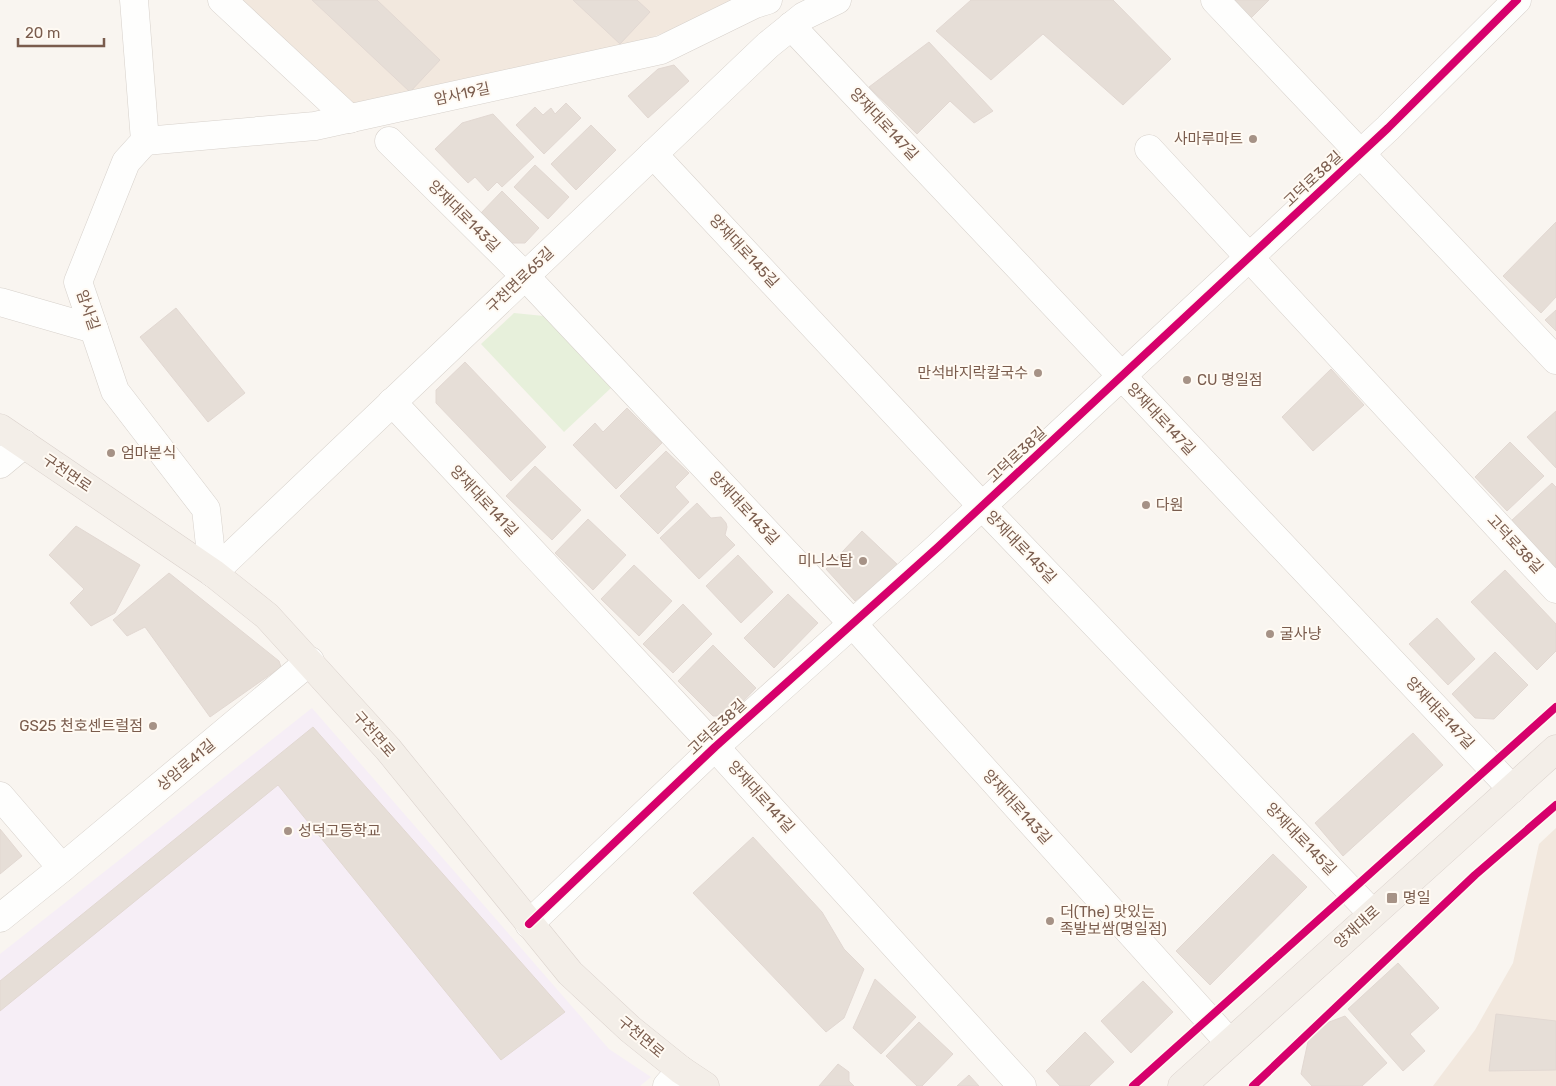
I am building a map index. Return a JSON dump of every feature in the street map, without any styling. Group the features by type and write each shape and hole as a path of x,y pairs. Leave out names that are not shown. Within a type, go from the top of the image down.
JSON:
{"main road":[{"name":"구천면로","path":"0,428 213,573 267,616 310,661 388,749 570,973 630,1029 674,1078 706,1086"},
{"name":"양재대로","path":"1182,1086 1556,749"}],"street":[{"path":"134,0 144,141"},
{"path":"222,0 350,119"},
{"name":"구천면로65길","path":"213,573 768,45 804,16 837,0"},
{"name":"고덕로38길","path":"1215,0 1556,360"},
{"name":"고덕로38길","path":"530,924 715,747 982,506 1250,257 1360,154 1518,0"},
{"name":"암사19길","path":"144,141 315,126 661,50 758,1"},
{"name":"양재대로147길","path":"791,26 1512,789"},
{"name":"암사길","path":"144,141 126,162 78,282 115,391 206,508 213,573"},
{"name":"양재대로143길","path":"389,141 525,276 852,623 1229,1042"},
{"name":"고덕로38길","path":"1149,149 1556,589"},
{"name":"양재대로145길","path":"654,154 982,506 1372,913"},
{"path":"0,302 94,329"},
{"name":"양재대로141길","path":"392,402 715,747 1022,1086"},
{"path":"0,464 24,444"},
{"name":"상암로41길","path":"0,918 310,661"},
{"path":"0,796 62,868"}],"shaded area":[{"path":"219,0 745,0 608,55 350,119"},
{"name":"성덕고등학교","path":"312,708 609,1049 651,1077 640,1086 0,1086 0,954"},
{"path":"1556,828 1556,1086 1433,1086 1475,1030 1513,963 1539,844"}],"green space":[{"path":"514,313 544,316 611,388 564,432 481,344"}],"building":[{"path":"312,0 377,0 440,60 410,92"},
{"path":"573,0 637,0 650,12 620,44"},
{"path":"971,0 1113,0 1171,59 1123,105 1043,34 991,80 936,31"},
{"path":"1228,0 1269,0 1248,21"},
{"path":"929,42 993,111 974,123 950,101 917,134 869,87"},
{"path":"674,65 689,81 648,118 628,96 658,69"},
{"path":"566,103 581,118 544,154 516,125 535,107 543,115 551,108 555,114"},
{"path":"493,114 534,157 502,187 497,182 488,191 475,177 468,183 435,149 462,123"},
{"path":"591,125 616,150 576,190 551,164"},
{"path":"535,165 569,197 548,219 514,187"},
{"path":"502,191 539,228 525,243 509,243 480,214"},
{"path":"1556,222 1556,297 1541,313 1503,276"},
{"path":"176,308 245,393 208,422 140,337"},
{"path":"1556,310 1556,331 1545,320"},
{"path":"465,362 546,447 511,481 436,403 436,390"},
{"path":"1331,369 1364,405 1313,451 1282,417"},
{"path":"627,408 662,443 616,489 573,445 595,423 603,432"},
{"path":"1556,411 1556,468 1527,437"},
{"path":"1510,442 1544,476 1507,511 1475,477"},
{"path":"666,451 689,473 675,487 689,502 658,534 620,496"},
{"path":"535,466 581,510 552,540 506,496"},
{"path":"1552,483 1556,487 1556,569 1511,521"},
{"path":"697,503 711,518 721,517 727,527 725,535 735,545 699,579 660,538"},
{"path":"588,519 626,555 593,590 555,553"},
{"path":"76,526 140,565 115,613 91,626 70,603 84,589 49,555"},
{"name":"미니스탑","path":"862,531 899,566 855,601 826,569"},
{"path":"738,555 773,592 741,623 706,586"},
{"path":"634,565 672,601 639,636 601,599"},
{"path":"1505,570 1556,624 1556,651 1537,670 1471,602"},
{"path":"169,573 279,661 281,667 210,717 145,627 127,636 113,620"},
{"path":"788,594 818,623 774,668 744,638"},
{"path":"683,604 712,634 673,673 643,644"},
{"path":"1437,618 1475,659 1448,685 1409,644"},
{"path":"713,645 756,688 729,716 713,716 678,681"},
{"path":"1495,652 1528,685 1494,719 1475,718 1452,694"},
{"path":"313,727 565,1012 501,1060 278,785 0,1011 0,981"},
{"path":"1413,733 1443,765 1343,856 1315,823"},
{"path":"0,829 22,856 0,874"},
{"path":"753,837 822,912 844,949 864,969 844,1018 826,1032 693,893"},
{"path":"1273,854 1307,887 1210,985 1176,951"},
{"path":"1398,963 1439,1008 1410,1034 1425,1051 1403,1071 1348,1009"},
{"path":"875,979 916,1017 881,1054 853,1028"},
{"path":"1143,981 1173,1012 1131,1053 1101,1021"},
{"path":"1496,1014 1556,1021 1556,1070 1489,1071"},
{"path":"1345,1016 1387,1063 1362,1086 1312,1086 1301,1074 1309,1037 1324,1024"},
{"path":"919,1022 953,1054 922,1086 917,1086 886,1056"},
{"path":"1085,1032 1114,1062 1089,1086 1060,1086 1046,1071"},
{"path":"838,1064 849,1072 849,1081 854,1086 819,1086"},
{"path":"969,1075 979,1086 957,1086"}],"cycle path":[{"path":"529,924 715,747 938,547 1388,128 1517,0"},
{"path":"1133,1086 1556,707"},
{"path":"1253,1086 1475,875 1556,805"}],"place":[{"name":"사마루마트","path":"1253,139"},
{"name":"만석바지락칼국수","path":"1038,373"},
{"name":"CU 명일점","path":"1187,380"},
{"name":"엄마분식","path":"111,453"},
{"name":"다원","path":"1146,505"},
{"name":"미니스탑","path":"863,561"},
{"name":"굴사냥","path":"1270,634"},
{"name":"GS25 천호센트럴점","path":"153,726"},
{"name":"성덕고등학교","path":"288,831"},
{"name":"명일","path":"1392,898"},
{"name":"더(The) 맛있는 족발보쌈(명일점)","path":"1050,921"}]}
